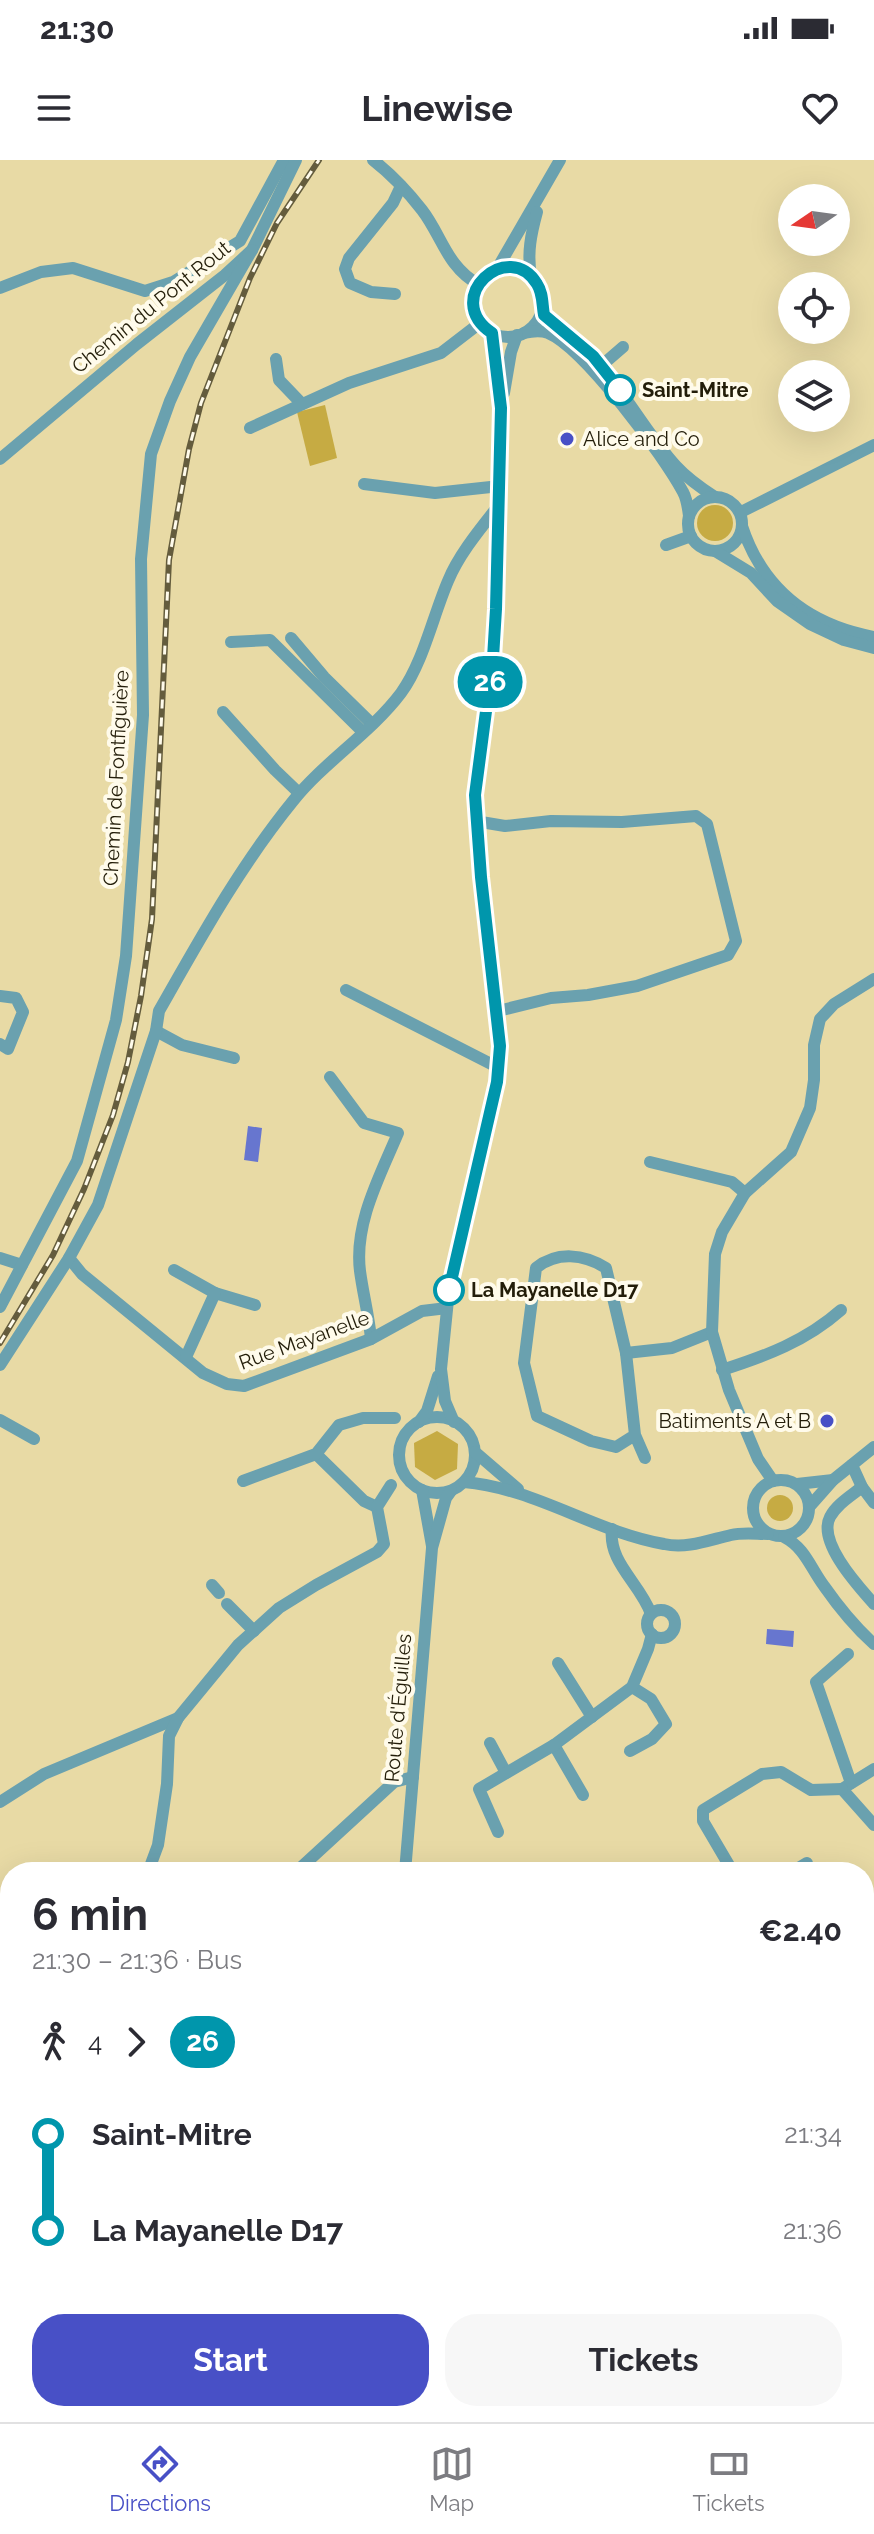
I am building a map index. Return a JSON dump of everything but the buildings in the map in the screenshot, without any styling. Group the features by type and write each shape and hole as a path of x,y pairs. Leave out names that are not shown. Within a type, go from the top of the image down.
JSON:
{"street":[{"path":"0,288 41,272 73,268 145,291 173,282 240,241 284,160"},
{"name":"Chemin du Pont Rout","path":"0,459 252,250 296,160"},
{"path":"373,160 422,210 451,261 478,284"},
{"path":"497,269 560,160"},
{"path":"395,294 371,292 350,283 345,269 349,258 393,203 401,186"},
{"path":"544,189 530,238 528,260 531,276 542,294 544,315 601,366 676,466 715,497"},
{"name":"Chemin de Fontfiguière","path":"0,1307 77,1161 116,1020 126,956 143,715 141,559 151,454 190,357 252,250"},
{"path":"531,276 515,268 497,269 483,277 473,304 480,323 492,333 509,337 537,330 551,334 586,363 685,495 691,536 700,546 715,551 751,573 777,601 801,619 844,640 874,648 874,660"},
{"path":"501,408 511,352 521,334 536,322 542,305"},
{"path":"250,428 349,383 441,353 480,323"},
{"path":"454,1422 445,1401 441,1369 447,1308 455,1252 485,1137 499,1068 498,1011 475,821 475,795 495,626 500,486 501,408 492,333"},
{"path":"601,366 623,347"},
{"path":"276,359 279,380 302,404"},
{"path":"741,519 874,445"},
{"path":"364,484 435,493 500,486"},
{"path":"689,516 704,499 724,498 741,519 750,552 765,575 792,602 829,625 874,637"},
{"path":"0,1365 69,1258 98,1205 156,1031 159,1011 219,904 299,793 401,693 410,678 449,577 499,505"},
{"path":"715,551 728,548 738,538 741,519"},
{"path":"666,545 691,536"},
{"path":"291,638 368,728"},
{"path":"231,642 270,640 368,728"},
{"path":"223,712 299,793"},
{"path":"475,821 505,826 551,821 622,822 696,816 707,824 736,941 728,955 637,986 551,998 498,1011"},
{"path":"773,1481 758,1459 722,1370 712,1332 715,1254 722,1232 745,1193 774,1170 796,1142 810,1108 814,1045 820,1019 834,1004 874,979"},
{"path":"346,990 499,1068"},
{"path":"0,996 16,998 23,1012 8,1049 0,1044"},
{"path":"156,1031 182,1045 234,1058"},
{"path":"330,1077 364,1123 398,1133 363,1220 359,1269 371,1339"},
{"path":"650,1162 732,1182 745,1193"},
{"path":"635,1435 616,1447 591,1441 537,1416 524,1363 536,1268 547,1260 570,1255 595,1261 606,1268 626,1353 635,1435 645,1458"},
{"path":"0,1258 22,1265"},
{"name":"Rue Mayanelle","path":"69,1258 82,1274 203,1373 227,1384 244,1386 371,1339 422,1311 447,1308"},
{"path":"174,1270 215,1293 255,1305"},
{"path":"186,1357 215,1293"},
{"path":"722,1370 795,1343 822,1327 841,1310"},
{"path":"626,1353 672,1348 712,1332"},
{"path":"152,1862 158,1845 167,1784 169,1736 178,1718 213,1674 279,1608 377,1552 384,1544 377,1507 400,1466 400,1446 427,1411 441,1369"},
{"path":"419,1422 436,1417 454,1422 468,1434 475,1452 524,1493"},
{"path":"243,1481 316,1454 339,1425 363,1418 395,1418"},
{"path":"0,1420 34,1439"},
{"path":"804,1552 810,1506 833,1480 874,1447"},
{"path":"400,1466 410,1482 436,1494 451,1491 464,1482 471,1473 475,1452"},
{"path":"316,1454 364,1501 377,1507"},
{"path":"758,1459 754,1515 759,1526 768,1534"},
{"path":"852,1465 874,1503"},
{"path":"756,1494 773,1481 786,1480 797,1484 833,1480"},
{"path":"391,1485 410,1482"},
{"path":"464,1482 524,1493 630,1537 668,1545 702,1543 734,1534 784,1537 804,1552 823,1585 874,1644"},
{"path":"797,1484 806,1494 810,1506"},
{"path":"862,1487 828,1520 828,1537 856,1584 874,1604"},
{"name":"Route d'Éguilles","path":"422,1490 432,1548"},
{"name":"Route d'Éguilles","path":"406,1862 432,1548 446,1498 451,1491"},
{"path":"734,1534 754,1515"},
{"path":"784,1537 801,1530 806,1523"},
{"path":"612,1529 613,1552 645,1598 651,1614"},
{"path":"836,1601 856,1584"},
{"path":"220,1594 254,1631"},
{"path":"645,1598 673,1614 676,1623 673,1632 648,1649"},
{"path":"665,1609 651,1614 647,1622 652,1634 658,1638 666,1637"},
{"path":"498,1832 479,1789 554,1745 632,1687 652,1634"},
{"path":"848,1654 816,1682 847,1786 874,1825"},
{"path":"558,1663 592,1717"},
{"path":"630,1751 652,1739 666,1724 651,1699 632,1687"},
{"path":"0,1802 44,1774 178,1718"},
{"path":"490,1743 506,1773"},
{"path":"554,1745 583,1795"},
{"path":"727,1862 703,1821 703,1810 762,1774 781,1772 811,1790 847,1786 874,1769"},
{"path":"307,1862 394,1782 413,1777"}],"shaded area":[{"path":"325,405 337,458 310,466 297,412"},
{"path":"715,505 728,510 733,523 728,536 715,541 702,536 697,523 702,510"},
{"path":"437,1431 458,1444 457,1469 435,1480 415,1467 414,1443"},
{"path":"780,1495 789,1499 793,1508 789,1517 780,1521 771,1517 767,1508 771,1499"}],"water":[{"path":"248,1126 262,1128 258,1162 244,1160"},
{"path":"767,1629 794,1631 793,1647 766,1644"}],"railway":[{"path":"0,1343 53,1255 84,1189 113,1115 128,1062 152,919 169,560 189,449 201,403 250,278 277,223 319,160"}],"bus line":[{"name":"26","path":"449,1290 455,1252 497,1082 500,1046 475,821 475,795 493,658 501,460 501,408 492,333 480,323 473,304 474,293 483,277 506,267 531,276 542,294 544,315 593,356 620,390"}],"place":[{"name":"Saint-Mitre","path":"620,390"},
{"name":"Alice and Co","path":"567,439"},
{"name":"La Mayanelle D17","path":"449,1290"},
{"name":"Batiments A et B","path":"827,1421"}]}
